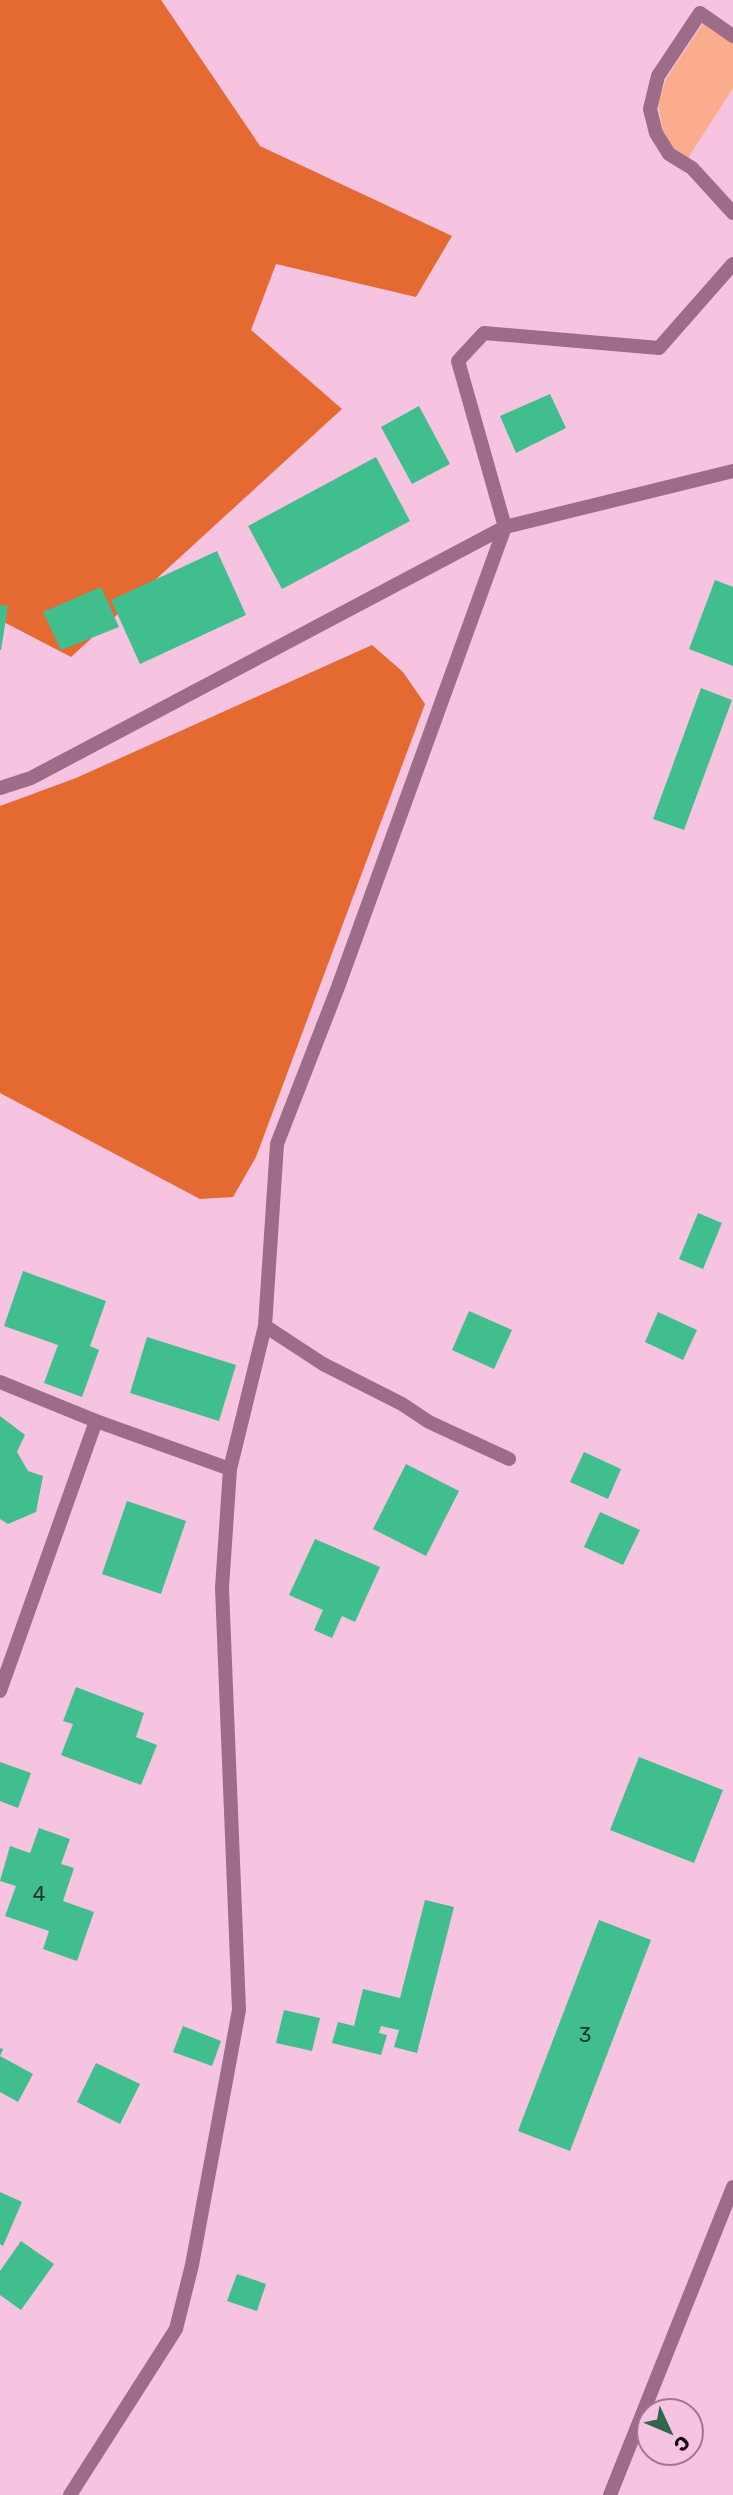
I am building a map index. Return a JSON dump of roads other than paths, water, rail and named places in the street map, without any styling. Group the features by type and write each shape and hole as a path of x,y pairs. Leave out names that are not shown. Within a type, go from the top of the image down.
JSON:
{"street":[{"path":"733,36 699,13 658,76 650,109 656,133 669,155 692,168 733,213"},
{"path":"70,2495 176,2329 192,2265 239,2010 222,1588 230,1469 265,1326 276,1144 338,987 505,527 458,362 484,333 659,348 733,264"},
{"path":"0,788 31,778 505,527 733,471"},
{"path":"265,1326 323,1364 402,1404 429,1422 509,1459"},
{"path":"0,1382 96,1421 230,1469"},
{"path":"0,1691 96,1421"},
{"path":"610,2495 733,2187"}]}
